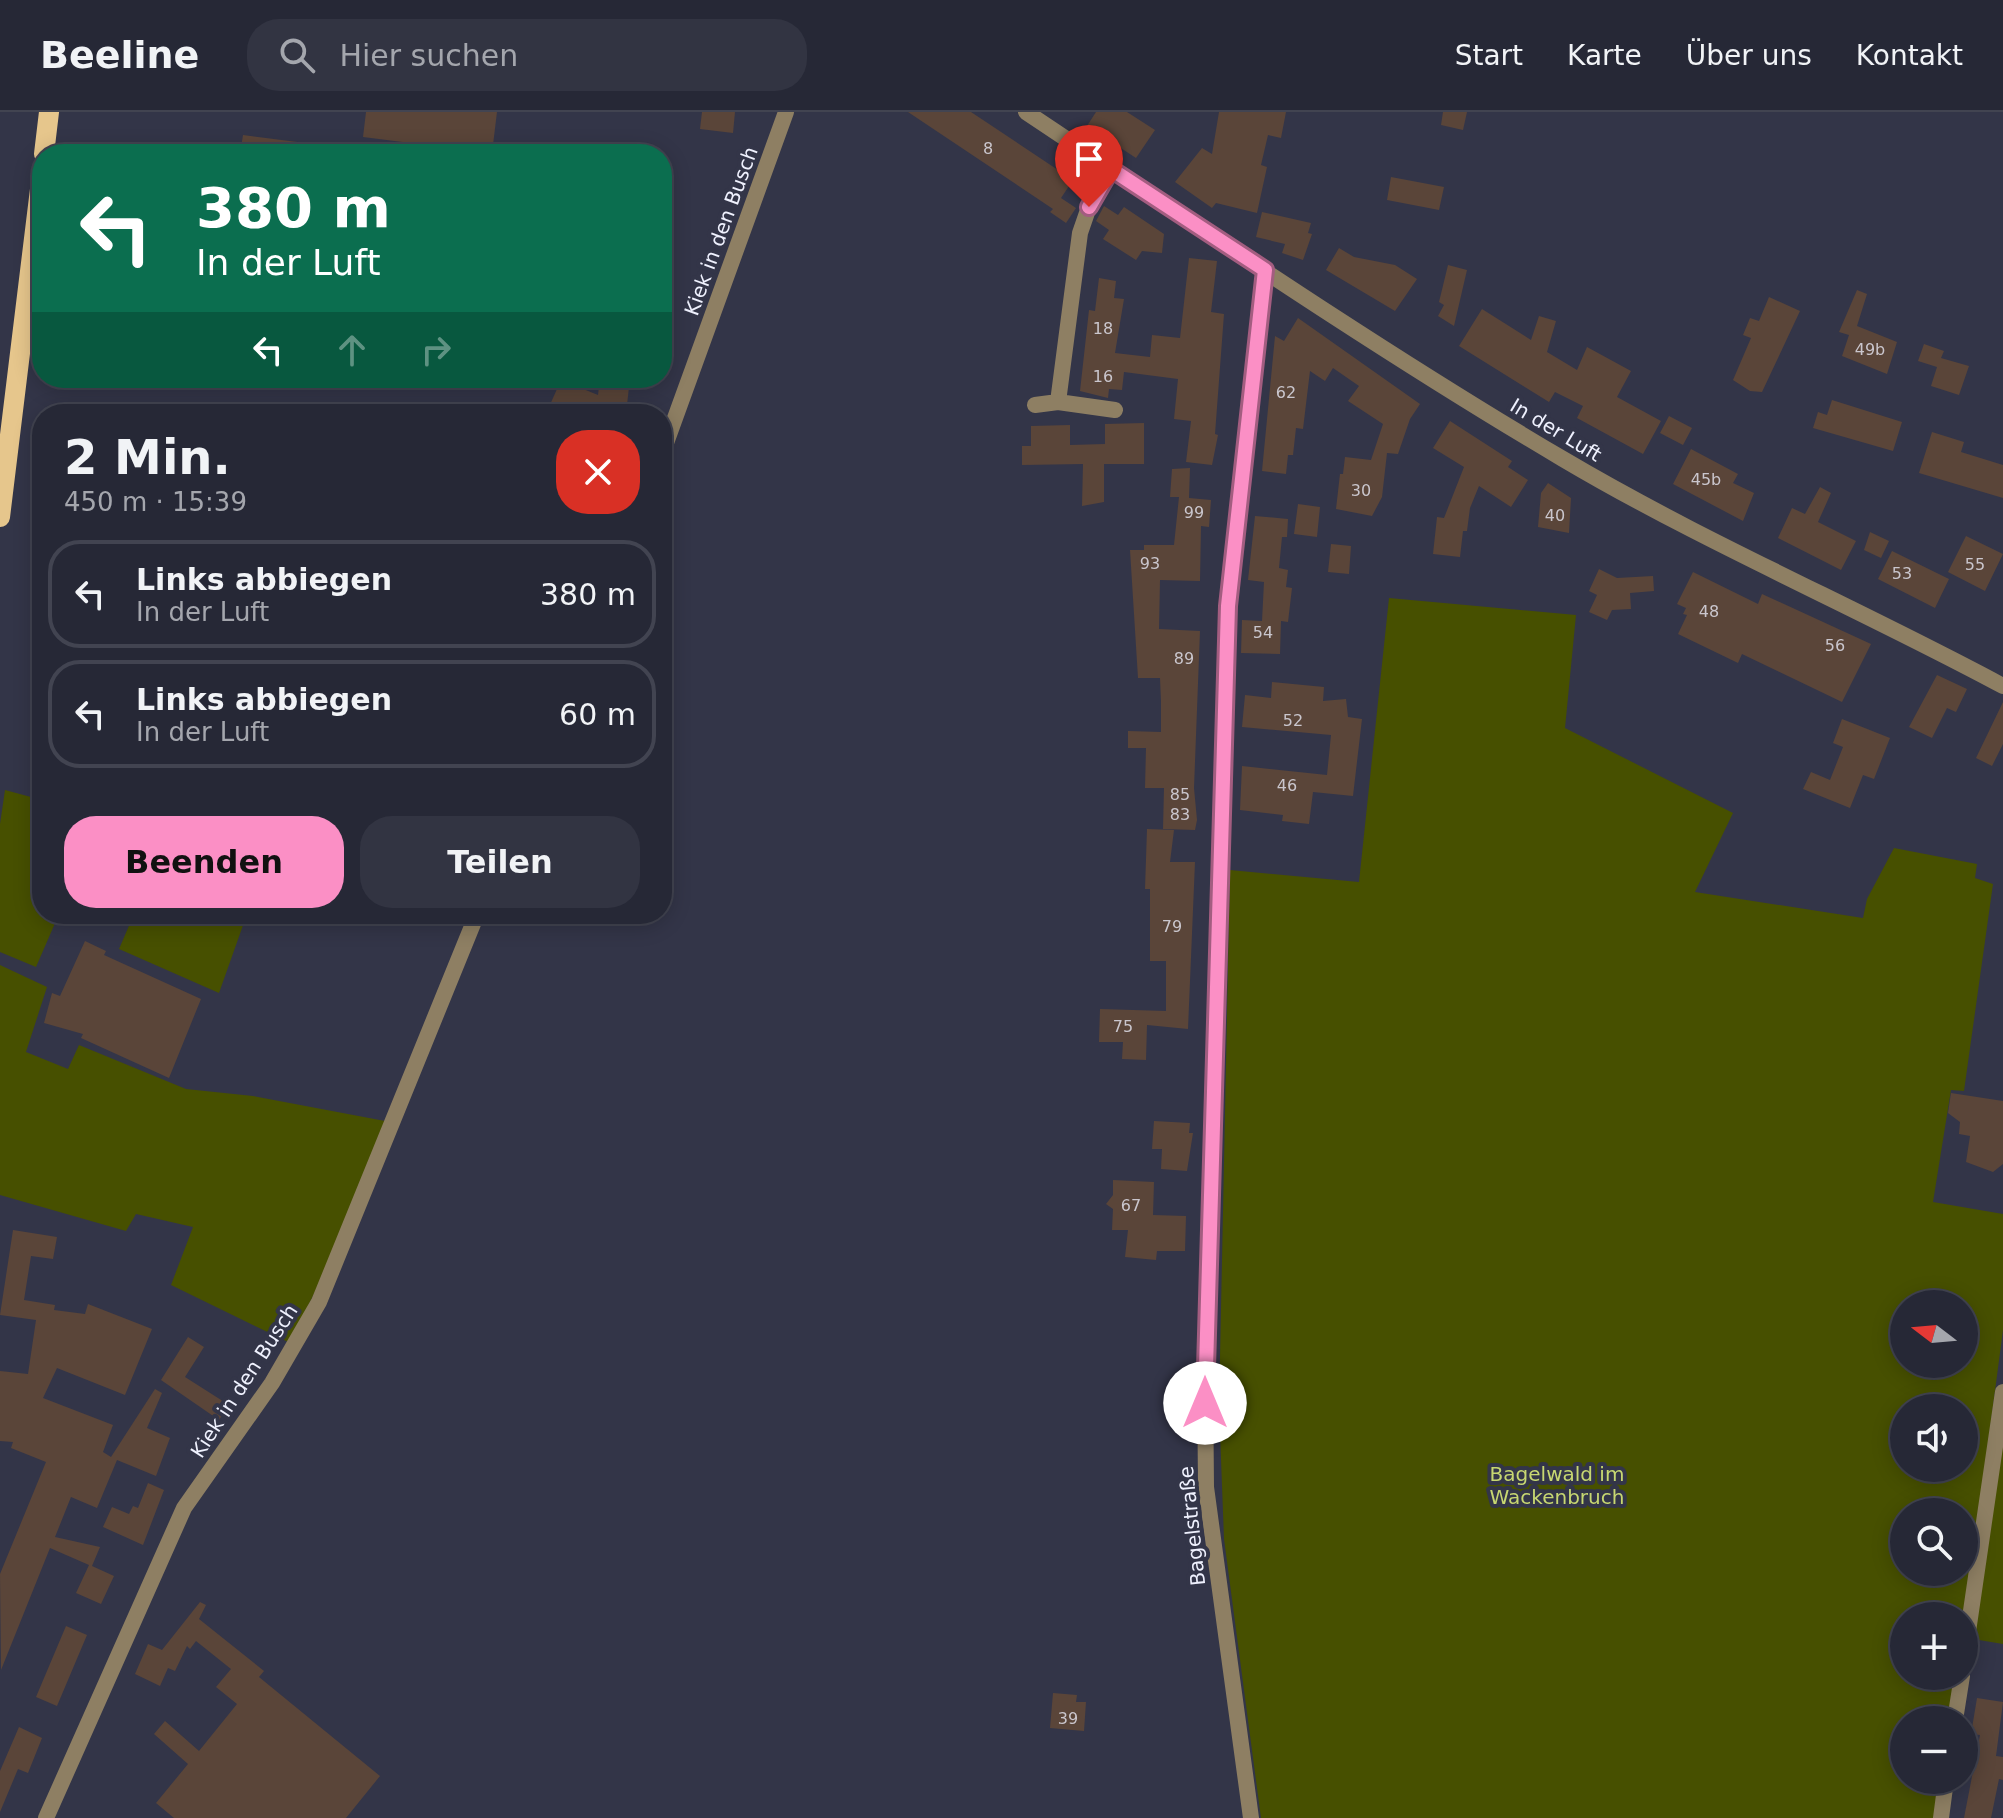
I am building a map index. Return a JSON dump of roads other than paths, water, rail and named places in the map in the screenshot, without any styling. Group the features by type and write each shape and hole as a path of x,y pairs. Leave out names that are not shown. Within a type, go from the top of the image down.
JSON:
{"main road":[{"path":"45,144 49,112"},
{"path":"0,517 32,255"}],"street":[{"name":"Kiek in den Busch","path":"672,426 786,112"},
{"name":"In der Luft","path":"1026,112 1265,270 1564,460 1664,515 2003,686"},
{"path":"1058,402 1080,233 1089,207 1111,169"},
{"name":"Bagelstraße","path":"1251,1818 1206,1487 1205,1375 1228,606 1265,270"},
{"path":"1035,405 1058,402 1115,410"},
{"name":"Kiek in den Busch","path":"46,1818 184,1508 272,1383 319,1302 473,924"},
{"path":"1972,1602 2003,1392"},
{"path":"1941,1818 1944,1794"}],"park label":[{"name":"Bagelwald im Wackenbruch","path":"1557,1486"}]}
